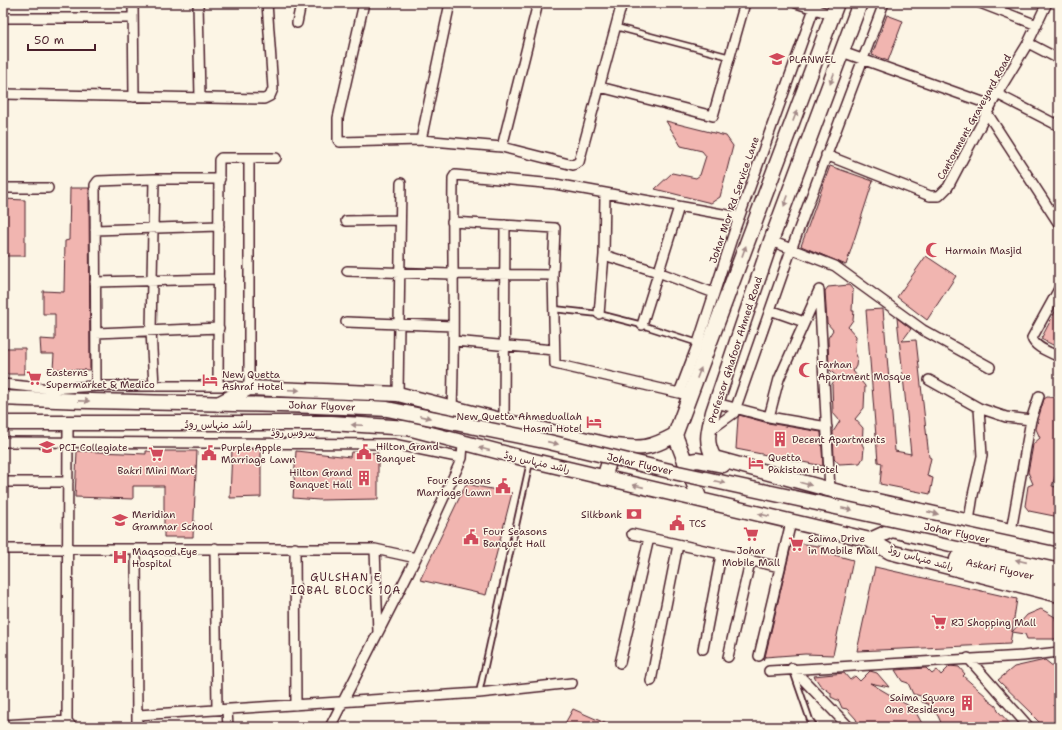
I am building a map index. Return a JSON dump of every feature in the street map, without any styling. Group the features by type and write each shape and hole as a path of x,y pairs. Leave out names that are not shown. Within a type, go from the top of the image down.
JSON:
{"main road":[{"name":"Professor Ghafoor Ahmed Road","path":"860,3 771,241 716,403 709,431 708,448 714,458 830,490 1057,541"},
{"path":"700,500 674,435 684,395 716,300 785,143 835,9"},
{"path":"785,143 805,152"},
{"path":"218,404 249,388 398,394 504,421 614,446 632,448 653,447 674,435"},
{"name":"راشد منہاس روڈ","path":"3,398 52,394 218,404"},
{"name":"Johar Flyover","path":"218,404 310,405 387,409 549,442 678,473 1059,555"},
{"name":"راشد منہاس روڈ","path":"3,423 331,423 408,428 463,444 870,540 890,552 1059,595"},
{"path":"604,478 614,446"},
{"path":"685,462 697,460 770,474"},
{"path":"870,540 892,530 1059,570"},
{"name":"Askari Flyover","path":"870,540 1059,582"}],"street":[{"path":"133,3 134,97"},
{"path":"198,3 200,98"},
{"path":"3,94 264,99 270,96 273,89 267,3"},
{"path":"297,23 301,3"},
{"path":"364,3 338,118 338,140 342,143 421,140 502,147 577,164 600,87 622,3"},
{"path":"421,140 450,3"},
{"path":"502,147 538,3"},
{"path":"600,87 713,116 745,3"},
{"path":"796,3 835,9"},
{"path":"709,431 734,413 826,154 884,3"},
{"path":"980,3 1037,25"},
{"name":"Cantonment Graveyard Road","path":"826,154 930,196 939,196 948,188 997,94 1028,43 1047,3"},
{"name":"Johar Mor Rd Service Lane","path":"684,395 698,344 716,300 739,217 815,5"},
{"path":"3,18 134,18"},
{"path":"1028,43 1059,59"},
{"path":"842,52 863,58 989,109 1059,224"},
{"path":"997,94 1059,126"},
{"path":"218,386 219,160 221,158 276,158"},
{"path":"3,384 52,394 96,386 218,386 249,388 249,159"},
{"path":"452,408 454,341 452,274 453,178 458,174 555,184 739,217"},
{"path":"154,179 151,331 154,386"},
{"path":"96,386 95,185 98,180 220,179"},
{"path":"398,394 401,183"},
{"path":"3,188 48,188"},
{"path":"599,314 604,255 605,193"},
{"path":"642,324 679,207"},
{"path":"346,221 400,220"},
{"path":"452,222 555,228 553,274 554,362 557,366 684,395"},
{"path":"504,421 505,225"},
{"path":"95,230 219,226"},
{"path":"771,241 791,250 836,266 923,330 990,367"},
{"path":"604,255 658,272 716,300"},
{"path":"347,271 452,274 553,274"},
{"path":"95,282 219,279"},
{"path":"1059,289 1032,338 1033,342 1059,357"},
{"path":"769,417 779,378 819,290 830,490"},
{"path":"770,310 804,322"},
{"path":"346,322 453,326"},
{"path":"96,333 219,328"},
{"path":"454,341 504,344 554,350"},
{"path":"929,380 979,408 1006,417 1031,420"},
{"path":"1011,530 1031,420 1039,396"},
{"path":"716,403 769,417 826,427"},
{"path":"969,521 982,456 979,408"},
{"path":"7,726 70,724 68,424"},
{"name":"سروس روڈ","path":"3,442 393,444 462,458"},
{"path":"330,727 416,558 462,458 463,444"},
{"path":"3,482 68,482"},
{"path":"759,656 790,522"},
{"path":"632,534 750,562 780,567"},
{"path":"620,663 649,538"},
{"path":"651,681 678,545"},
{"path":"3,548 68,550 215,548 375,549 416,558"},
{"path":"215,548 217,710"},
{"path":"295,548 296,705"},
{"path":"375,549 378,634"},
{"path":"136,550 137,727"},
{"path":"703,648 721,555"},
{"path":"728,657 750,562"},
{"path":"769,671 792,668 1059,652"},
{"path":"968,658 1029,727"},
{"path":"792,668 849,727"},
{"path":"138,715 480,693 572,683"},
{"path":"227,710 228,727"}],"lane":[{"path":"616,27 730,57"},
{"path":"554,309 599,314 642,324 698,344"},
{"path":"480,693 530,460"},
{"path":"792,668 810,720 815,727"}],"building":[{"path":"887,15 903,21 888,61 872,55"},
{"path":"666,121 726,136 733,146 720,197 711,203 655,189 672,173 696,178 700,175 706,156 702,151 681,146"},
{"path":"830,166 873,181 846,265 801,246"},
{"path":"70,188 89,188 90,370 53,369 54,354 41,354 40,339 55,340 55,314 43,314 43,291 64,292 65,241 69,240"},
{"path":"3,199 25,200 25,256 3,256"},
{"path":"926,256 956,276 927,320 897,297"},
{"path":"849,285 853,290 852,311 854,311 853,320 848,327 856,336 855,352 857,357 856,366 853,371 865,386 864,408 855,419 863,428 862,444 864,448 863,458 860,463 839,464 834,458 833,432 840,421 833,413 832,384 837,377 829,369 828,338 833,330 827,323 825,291 828,287"},
{"path":"1059,304 1059,348 1041,339"},
{"path":"883,309 895,451 911,454 897,318 911,329 902,341 916,340 929,457 931,458 927,476 933,478 930,494 880,484 882,463 878,462 866,310"},
{"path":"3,348 25,348 25,374 3,374"},
{"path":"1047,397 1059,398 1059,458 1056,458 1058,468 1052,486 1059,488 1059,517 1029,511 1025,506 1028,486 1033,484 1028,472 1033,444 1040,438 1036,429 1044,399"},
{"name":"Decent Apartments","path":"739,415 768,423 821,432 823,466 736,449"},
{"path":"232,449 261,449 261,497 230,498"},
{"path":"77,451 146,454 146,451 197,451 193,537 164,537 164,486 133,486 133,499 75,497"},
{"path":"296,451 350,457 351,452 378,453 378,499 319,500 293,498"},
{"name":"Four Seasons Banquet Hall","path":"466,484 512,493 486,595 420,580"},
{"path":"792,542 825,547 824,552 853,560 833,655 805,654 765,657"},
{"name":"RJ Shopping Mall","path":"875,567 1017,599 1010,644 857,651"},
{"path":"1041,609 1055,617 1059,629 1056,639 1027,639 1025,634 1012,632 1027,615"},
{"path":"1045,660 1059,671 1059,727 1044,727 1032,715 1033,714 998,680 1014,667"},
{"path":"950,666 959,667 965,674 963,676 996,706 998,711 1013,727 943,727 938,716 928,704 922,702 921,696 913,694 908,683 902,681 895,670 926,668 932,674 937,670 941,675"},
{"path":"870,671 877,673 889,687 870,683 914,709 924,727 864,727 858,724 856,719 847,709 842,708 839,701 831,697 831,693 820,685 814,676 844,673 850,680 855,676 860,681"},
{"path":"573,709 614,727 563,727"}],"place":[{"name":"PLANWEL","path":"777,59"},
{"name":"Harmain Masjid","path":"933,250"},
{"name":"Farhan Apartment Mosque","path":"806,370"},
{"name":"Easterns Supermarket & Medico","path":"34,378"},
{"name":"New Quetta Ashraf Hotel","path":"210,380"},
{"name":"New Quetta Ahmeduallah Hasmi Hotel","path":"594,422"},
{"name":"Decent Apartments","path":"780,439"},
{"name":"PCI Collegiate","path":"47,447"},
{"name":"Hilton Grand Banquet","path":"364,452"},
{"name":"Purple Apple Marriage Lawn","path":"209,453"},
{"name":"Bakri Mini Mart","path":"156,454"},
{"name":"Quetta Pakistan Hotel","path":"756,463"},
{"name":"Hilton Grand Banquet Hall","path":"364,478"},
{"name":"Four Seasons Marriage Lawn","path":"503,486"},
{"name":"Silkbank","path":"634,514"},
{"name":"Meridian Grammar School","path":"120,520"},
{"name":"TCS","path":"677,523"},
{"name":"Johar Mobile Mall","path":"751,534"},
{"name":"Four Seasons Banquet Hall","path":"471,537"},
{"name":"Saima Drive in Mobile Mall","path":"796,544"},
{"name":"Maqsood Eye Hospital","path":"120,557"},
{"name":"RJ Shopping Mall","path":"939,622"},
{"name":"Saima Square One Residency","path":"967,703"}],"district":[{"name":"GULSHAN E IQBAL BLOCK 10A","path":"346,583"}]}
